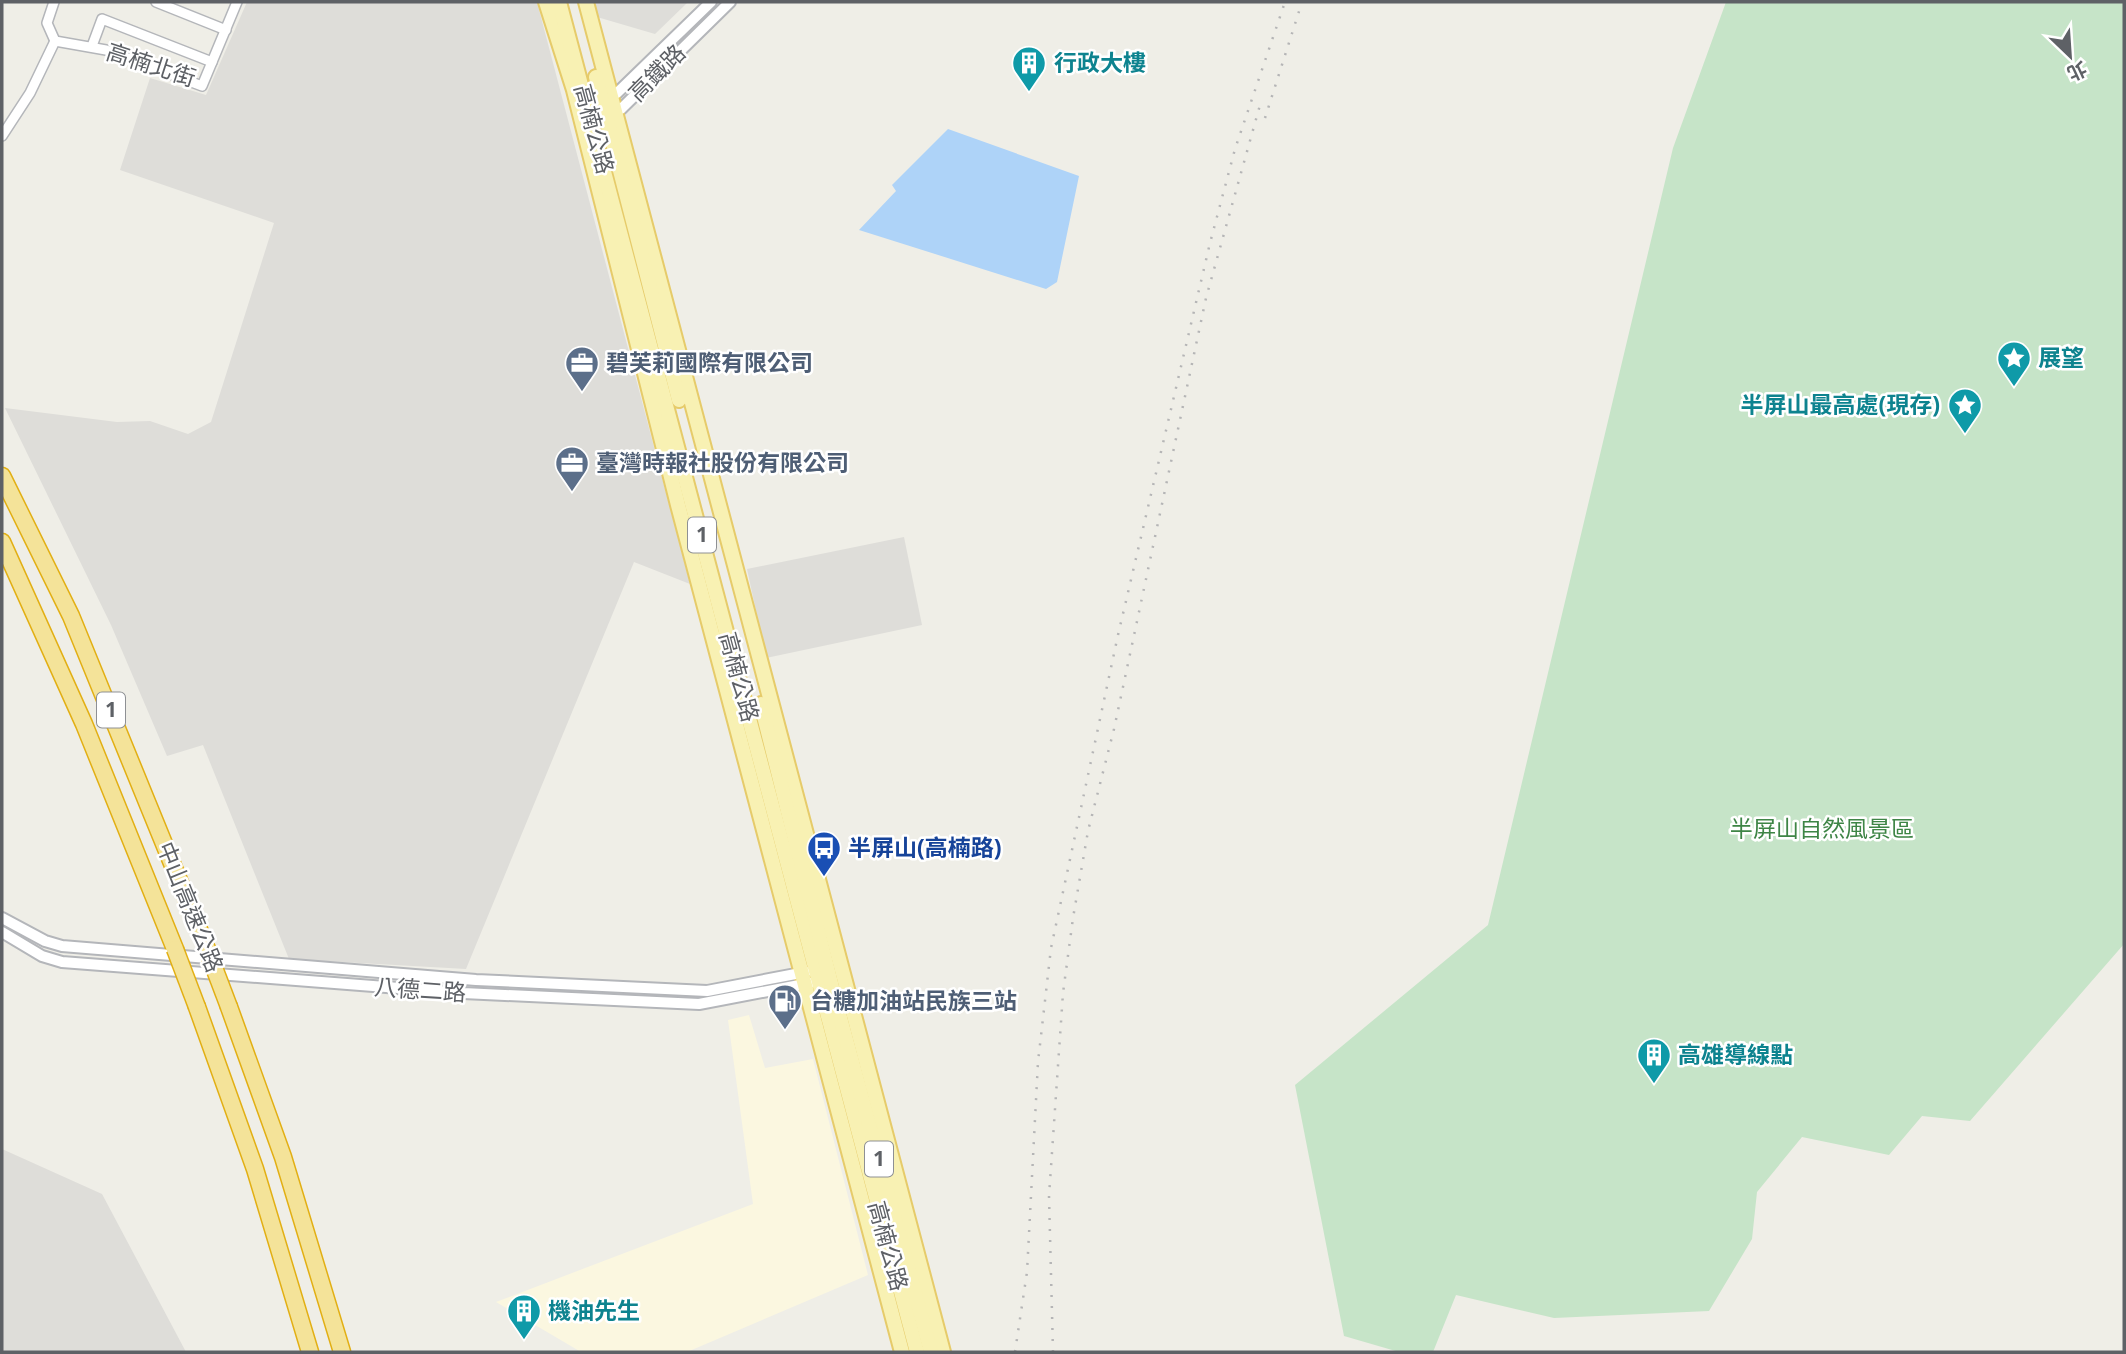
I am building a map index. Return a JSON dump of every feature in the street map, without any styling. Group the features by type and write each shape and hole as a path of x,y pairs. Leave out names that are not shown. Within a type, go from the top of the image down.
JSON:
{"highway":[{"name":"中山高速公路","path":"2,476 76,628 207,949 283,1157 342,1352"},
{"name":"中山高速公路","path":"2,542 89,736 176,949 255,1169 310,1352"}],"main road":[{"name":"高楠公路","path":"546,2 598,107"},
{"name":"高楠公路","path":"559,2 598,107 829,971 943,1352"},
{"name":"高楠公路","path":"576,2 674,492 902,1352"},
{"name":"高楠公路","path":"586,2 598,107 931,1352"},
{"name":"高楠公路","path":"829,971 917,1352"}],"street":[{"path":"2,136 30,93 55,41 47,23 54,2"},
{"path":"156,2 226,30"},
{"name":"高楠北街","path":"55,41 92,46 202,86 237,2"},
{"name":"高鐵路","path":"598,107 617,93 710,2"},
{"name":"高鐵路","path":"598,107 621,109 730,2"},
{"path":"700,12 706,25"},
{"path":"92,46 102,19 212,62"},
{"name":"八德二路","path":"2,918 45,941 62,946 476,980 707,991 803,979"},
{"name":"八德二路","path":"2,932 42,956 62,962 463,993 699,1004 829,971"}],"shaded area":[{"path":"247,2 537,2 690,584 634,562 466,969 289,959 203,745 167,756 111,625 5,408 117,422 150,421 188,434 211,422 274,223 120,170 150,78 206,95"},
{"path":"593,2 688,2 655,34 597,17"},
{"path":"904,537 922,625 766,658 747,569"},
{"path":"749,1015 765,1068 813,1059 868,1275 687,1352 581,1352 496,1302 753,1204 728,1020"},
{"path":"2,1149 102,1194 186,1352 2,1352"}],"green space":[{"name":"半屏山自然風景區","path":"1726,2 2124,2 2124,944 1970,1121 1922,1116 1889,1155 1802,1137 1757,1192 1752,1239 1709,1311 1554,1318 1456,1295 1433,1352 1399,1352 1344,1336 1295,1085 1488,925 1673,148"}],"water":[{"path":"948,129 1079,176 1057,282 1046,289 859,230 896,191 892,185"}],"railway":[{"path":"1015,1352 1027,1272 1038,1062 1051,948 1118,635 1210,243 1235,149 1285,2"},
{"path":"1265,118 1302,2"},
{"path":"1053,1352 1049,1196 1063,993 1073,918 1088,831 1114,729 1206,298 1260,105"}],"place":[{"name":"行政大樓","path":"1029,93"},
{"name":"展望","path":"2014,388"},
{"name":"碧芙莉國際有限公司","path":"582,393"},
{"name":"半屏山最高處(現存)","path":"1965,435"},
{"name":"臺灣時報社股份有限公司","path":"572,493"},
{"name":"半屏山(高楠路)","path":"824,878"},
{"name":"台糖加油站民族三站","path":"785,1031"},
{"name":"高雄導線點","path":"1654,1085"},
{"name":"機油先生","path":"524,1341"}]}
